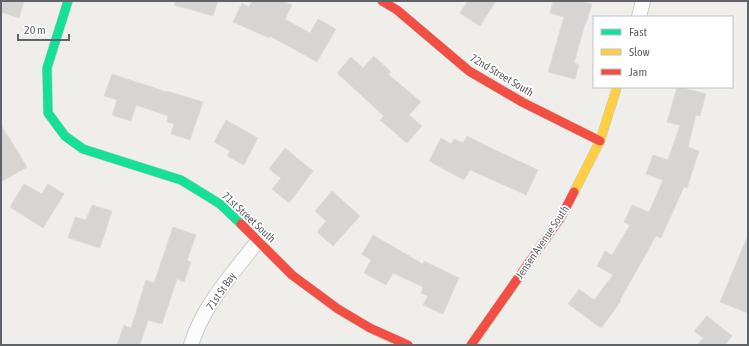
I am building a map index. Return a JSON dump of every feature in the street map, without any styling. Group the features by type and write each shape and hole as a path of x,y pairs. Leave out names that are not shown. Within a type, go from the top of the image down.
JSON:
{"street":[{"name":"71st Street South","path":"68,1 47,68 48,113 65,136 83,149 181,180 220,204 292,275 338,309 370,328 408,345"},
{"name":"72nd Street South","path":"382,1 396,10 469,71 522,102 600,141"},
{"path":"639,16 643,1"},
{"name":"Jensen Avenue South","path":"471,345 561,217 600,141 617,88"},
{"name":"71st St Bay","path":"191,345 194,334 213,299 258,240"}],"building":[{"path":"1,1 24,1 19,18 1,12"},
{"path":"175,1 218,1 213,16 174,5"},
{"path":"252,1 283,1 292,5 285,19 310,33 318,19 336,29 317,62 270,36 269,38 233,22 242,3 249,7"},
{"path":"468,1 496,1 480,26 460,13"},
{"path":"553,1 582,1 592,4 574,63 579,65 575,79 548,72 564,17 550,13"},
{"path":"374,56 391,72 388,74 421,102 409,115 422,126 407,143 380,120 384,116 337,73 351,57 363,68"},
{"path":"112,74 203,102 190,140 171,134 174,124 167,122 168,116 136,105 131,121 112,115 117,100 104,96"},
{"path":"677,88 684,88 706,94 700,116 696,115 688,147 699,151 687,188 684,187 661,238 656,236 620,300 621,301 601,328 568,304 579,289 594,300 613,275 597,266 605,251 612,255 630,225 624,222 632,205 649,212 663,180 646,174 653,155 668,160 680,125 667,122"},
{"path":"226,120 258,138 244,165 227,156 230,151 214,142"},
{"path":"1,125 27,167 1,182"},
{"path":"467,136 538,170 526,195 470,170 464,180 429,161 441,138 451,144 454,139 463,143"},
{"path":"285,148 313,171 289,203 272,189 281,178 269,169"},
{"path":"24,184 42,194 48,184 64,194 43,228 10,207"},
{"path":"332,191 360,216 333,246 317,232 326,221 315,211"},
{"path":"92,205 112,211 100,248 68,238 75,217 86,220"},
{"path":"173,227 196,235 187,260 191,262 184,282 177,279 162,324 148,320 140,345 117,345 124,325 131,328 146,280 154,283"},
{"path":"373,235 423,264 424,261 459,278 443,314 423,305 428,296 421,293 423,287 393,273 386,285 364,273 371,260 362,254"},
{"path":"748,235 748,313 720,302"},
{"path":"707,316 732,336 725,345 697,345 703,338 694,331"}],"traffic: fast":[{"path":"68,1 47,68 48,113 65,136 83,149 181,180 220,204 241,224"}],"traffic: slow":[{"path":"574,192 600,141 617,88"}],"traffic: jam":[{"path":"382,1 397,10 469,71 522,102 600,141"},
{"path":"471,345 561,217 574,192"},
{"path":"241,224 292,275 338,309 370,328 408,345"}]}
